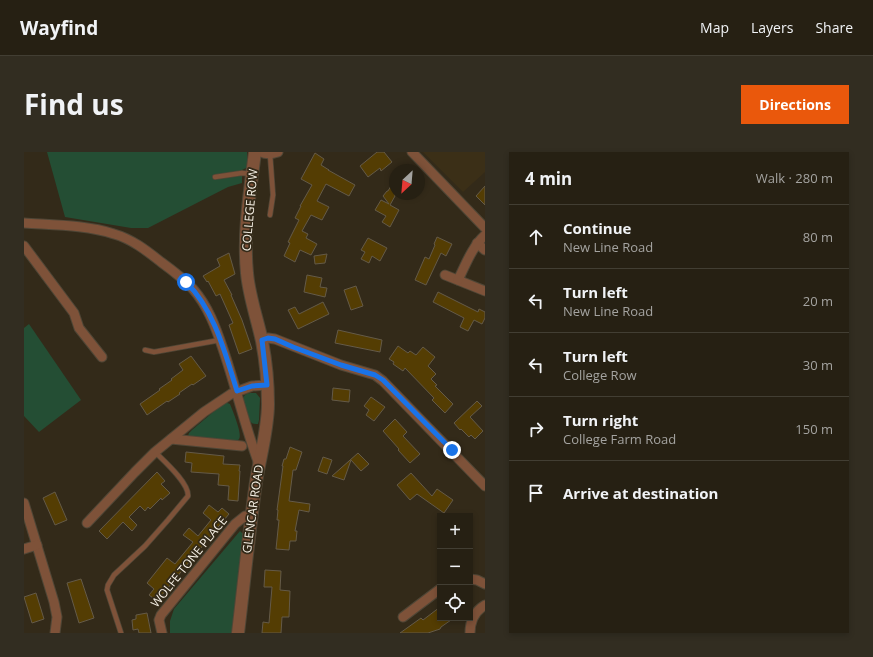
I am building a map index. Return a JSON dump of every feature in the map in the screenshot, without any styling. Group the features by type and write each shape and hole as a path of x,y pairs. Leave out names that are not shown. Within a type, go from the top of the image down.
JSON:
{"street":[{"name":"COLLEGE ROW","path":"255,152 248,204 245,245 249,291 262,340 267,385"},
{"path":"412,152 485,228"},
{"path":"24,223 91,229 120,236 138,245 171,269 193,289 207,310 220,340 237,391 252,447 259,464"},
{"path":"458,280 477,243 485,235"},
{"path":"477,243 485,250"},
{"path":"24,246 74,313 79,328 102,358"},
{"path":"445,274 485,291"},
{"path":"262,340 268,338 275,339 341,365 375,375 383,380 485,486"},
{"path":"87,523 155,452 204,412 222,399 237,391 252,386 267,385"},
{"name":"GLENCAR ROAD","path":"238,633 259,464 266,430 268,406 267,385"},
{"path":"248,432 266,430"},
{"path":"171,440 242,446"},
{"path":"24,503 56,609 57,617 55,633"},
{"name":"WOLFE TONE PLACE","path":"162,633 159,620 161,615 235,524 244,516 252,516"},
{"path":"24,549 37,545"},
{"path":"473,579 485,584"},
{"path":"403,617 437,591"},
{"path":"470,633 471,624 475,614 485,605"}],"lane":[{"path":"270,153 273,195 270,215"},
{"path":"215,177 242,173 252,174"},
{"path":"145,350 154,352 220,340"},
{"path":"121,633 107,590 108,585 114,574 145,546 188,496 188,491 179,477 155,452"}],"shaded area":[{"path":"423,152 485,152 485,172 463,192"}],"green space":[{"path":"47,152 247,152 247,163 246,168 242,170 242,183 228,187 148,228 131,228 65,217"},
{"path":"29,324 81,400 39,432 24,416 24,328"},
{"path":"256,393 260,398 259,420 258,424 253,424 250,421 243,399 246,394"},
{"path":"225,402 230,404 235,416 240,433 239,440 233,442 188,436 192,430"},
{"path":"240,531 246,537 232,633 170,633 170,621 174,609"}],"building":[{"path":"377,152 384,152 392,162 381,171 380,168 368,177 360,166"},
{"path":"315,153 324,159 321,165 355,185 349,196 326,184 317,201 329,207 322,220 311,215 302,231 308,234 306,238 317,244 311,255 300,250 295,262 284,256 290,243 288,242 299,220 295,218 312,185 301,179"},
{"path":"485,186 485,205 476,196"},
{"path":"389,189 389,200 393,200 390,205 399,210 390,227 382,222 386,216 375,210 381,200 389,204 383,196"},
{"path":"437,237 452,244 446,256 441,253 426,285 415,280 425,257 429,259"},
{"path":"368,238 387,248 380,261 372,256 369,263 361,259 365,252 361,250"},
{"path":"229,253 235,274 224,280 232,295 252,349 239,354 229,325 233,323 220,294 216,296 208,281 207,282 203,276 220,266 217,259"},
{"path":"327,254 325,263 315,264 314,256"},
{"path":"307,275 322,278 320,287 327,288 325,297 304,292"},
{"path":"356,286 363,306 351,310 344,290"},
{"path":"438,292 478,312 479,309 485,312 485,318 482,324 474,320 468,331 460,327 464,318 433,302"},
{"path":"323,302 329,314 298,329 288,310 295,307 299,314"},
{"path":"338,330 382,340 380,352 335,343"},
{"path":"398,346 408,353 410,351 416,355 423,347 435,357 428,366 436,374 431,379 437,385 435,386 453,404 445,413 432,400 434,398 405,368 403,371 389,359"},
{"path":"191,356 206,376 147,415 140,404 160,390 159,389 183,370 179,364"},
{"path":"333,388 350,390 349,402 332,400"},
{"path":"371,397 385,407 374,421 366,415 369,410 364,406"},
{"path":"477,401 482,406 470,417 483,431 475,439 471,435 469,437 454,423"},
{"path":"395,419 407,432 403,436 420,454 410,463 383,431"},
{"path":"290,447 302,452 296,470 293,470 289,501 310,504 309,512 299,510 295,531 297,531 296,541 290,541 289,550 276,549 279,520 277,520 277,510 282,466"},
{"path":"186,452 224,456 223,464 240,465 238,501 228,500 229,486 218,485 219,474 191,472 192,463 185,462"},
{"path":"358,453 369,464 361,471 351,460 344,480 332,476"},
{"path":"323,457 332,460 327,474 318,471"},
{"path":"157,472 165,481 161,484 170,493 162,500 161,498 150,509 148,507 145,511 140,506 129,517 137,525 132,531 123,522 107,539 99,531"},
{"path":"411,473 432,496 437,489 453,500 444,513 417,494 410,500 397,485"},
{"path":"55,492 67,520 55,525 43,498"},
{"path":"209,505 218,512 222,508 229,514 157,601 149,595 154,589 147,583 167,558 175,564 193,542 183,535 189,528 198,536 211,520 203,513"},
{"path":"265,570 281,571 280,590 290,591 289,617 282,617 281,633 262,633 263,622 269,623 272,587 264,587"},
{"path":"81,579 94,618 79,623 67,583"},
{"path":"36,593 44,619 32,623 24,597"},
{"path":"437,609 437,621 450,621 440,629 428,633 400,633 421,618 423,620"},
{"path":"147,613 151,633 139,633 138,629 133,630 132,620 136,619 136,615"}],"route":[{"path":"186,282 193,289 207,310 220,340 237,391 252,386 267,385 262,340 268,338 275,339 341,365 375,375 383,380 452,450"}]}
